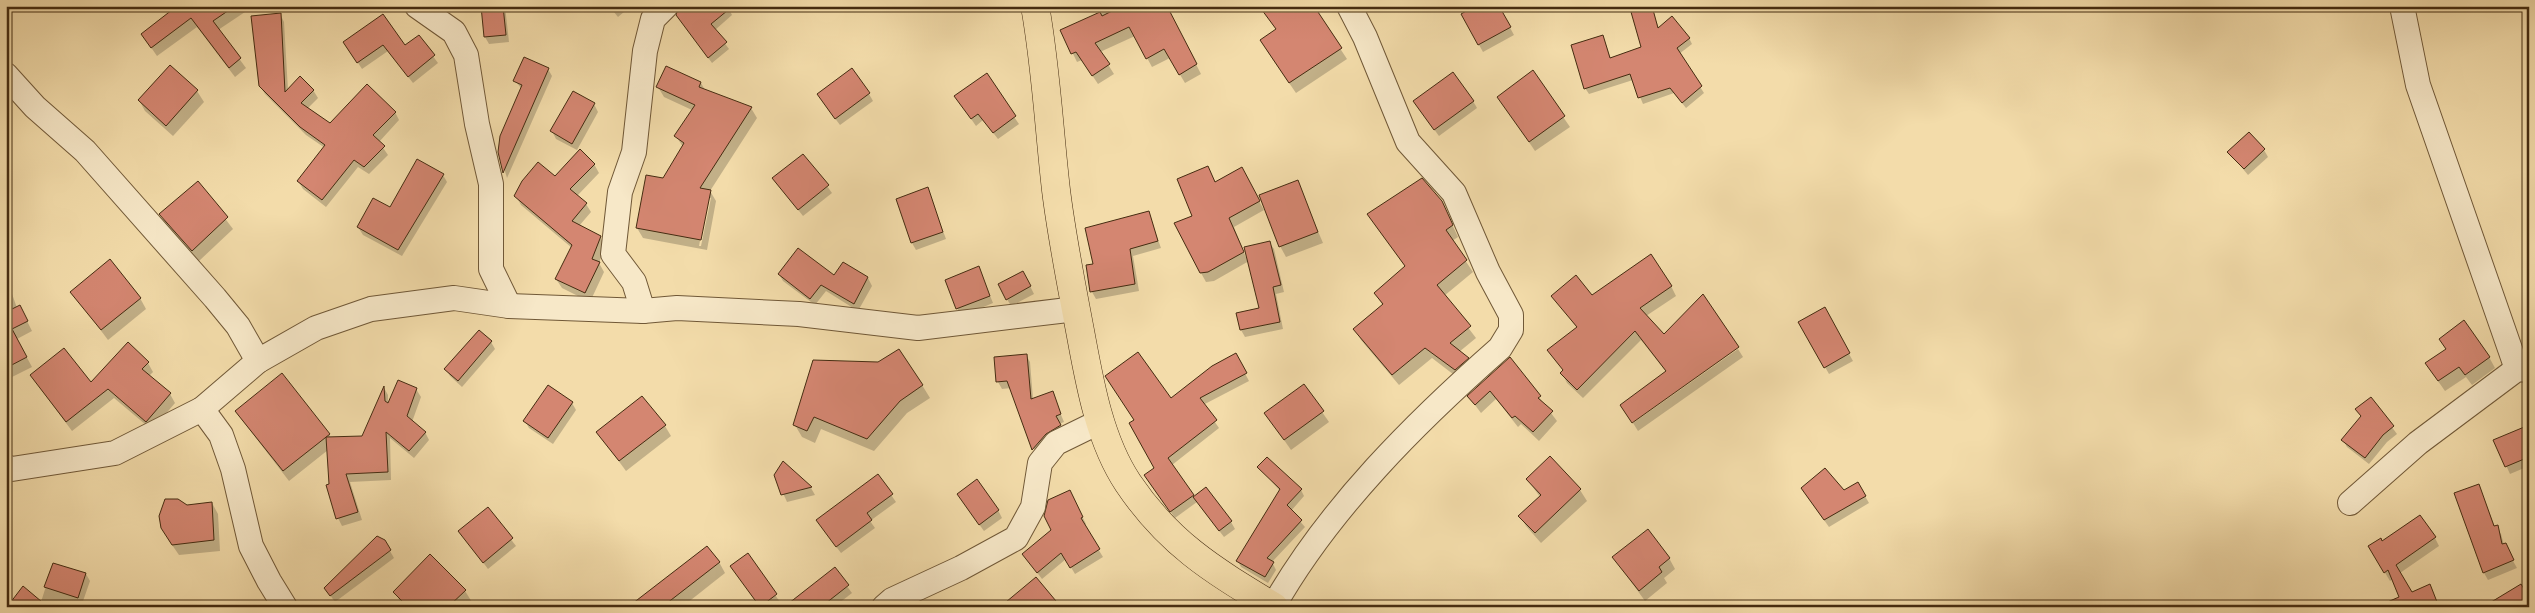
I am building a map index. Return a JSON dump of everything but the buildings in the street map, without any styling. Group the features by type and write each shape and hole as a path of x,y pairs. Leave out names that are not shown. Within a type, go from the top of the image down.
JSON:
{"main road":[{"path":"1035,6 1041,39 1057,192 1076,309 1090,384 1112,451 1127,482 1154,518 1183,548 1217,573 1274,607"}],"street":[{"path":"417,6 454,32 466,55 477,124 491,184 491,269 509,306"},
{"path":"642,311 634,282 613,254 620,192 634,152 645,51 653,19 666,6"},
{"path":"1274,607 1294,570 1386,455 1500,348 1511,330 1511,315 1488,272 1454,193 1408,142 1366,37 1349,6"},
{"path":"2350,503 2418,443 2523,369 2418,85 2402,6"},
{"path":"6,75 35,107 84,151 215,298 238,326 258,361"},
{"path":"8,471 115,453 202,409 258,361 316,328 371,309 454,298 509,306 642,311 677,308 799,314 918,328 1076,309"},
{"path":"202,409 221,435 233,469 251,546 285,607"},
{"path":"884,607 892,600 961,568 1016,538 1034,507 1040,463 1056,443 1101,421"}]}
